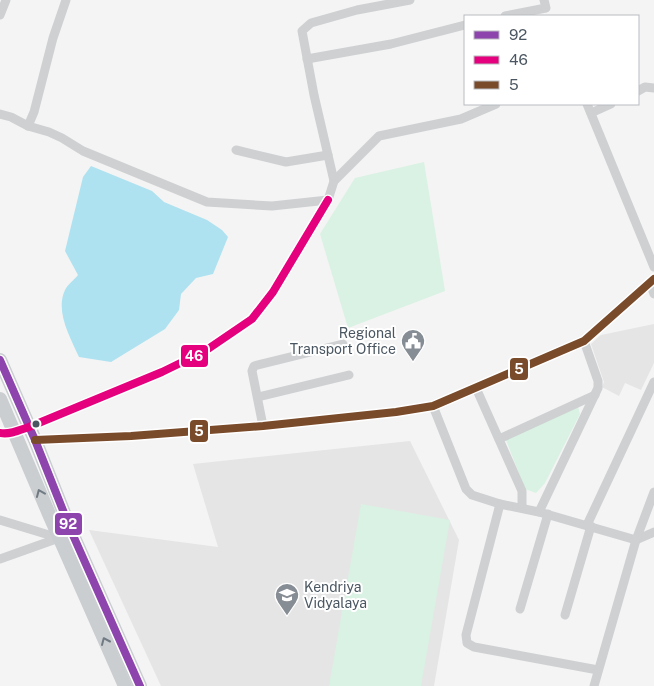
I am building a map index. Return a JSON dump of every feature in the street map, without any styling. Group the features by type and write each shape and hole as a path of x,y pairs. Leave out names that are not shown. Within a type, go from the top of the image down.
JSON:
{"main road":[{"path":"0,360 32,433 66,535 125,686"},
{"path":"0,399 7,433 66,535 140,686"},
{"path":"7,433 32,433"}],"street":[{"path":"0,15 6,0"},
{"path":"28,126 34,112 52,38 66,0"},
{"path":"334,181 314,95 302,31 311,23 357,10 410,0"},
{"path":"510,15 547,8"},
{"path":"307,60 392,44 464,25"},
{"path":"639,90 645,87 654,88"},
{"path":"32,433 205,350 252,319 272,292 328,200 334,181 379,136 461,120 494,105"},
{"path":"587,105 654,266"},
{"path":"591,113 609,105"},
{"path":"0,114 11,117 28,126 49,132 83,151 207,202 272,206 328,200"},
{"path":"236,150 286,162 328,155"},
{"path":"32,433 130,436 264,426 396,412 433,406 584,341 652,281"},
{"path":"652,281 654,294"},
{"path":"520,609 544,513 595,395 598,381 584,341"},
{"path":"264,426 252,371 256,365 343,344"},
{"path":"258,397 349,375"},
{"path":"564,616 589,526 654,382"},
{"path":"476,388 522,491 522,508"},
{"path":"499,439 595,395"},
{"path":"433,406 466,489 472,494 500,504 544,513 636,540 654,532"},
{"path":"594,686 636,540 654,492"},
{"path":"500,504 466,635 467,643 474,647 598,670"},
{"path":"0,520 66,535"},
{"path":"0,559 66,535"}],"shaded area":[{"path":"654,324 654,363 641,390 625,383 619,396 602,387 604,382 591,344 601,335"},
{"name":"Kendriya Vidyalaya","path":"410,441 459,540 434,686 161,686 89,530 218,547 193,464"}],"green space":[{"path":"424,162 445,291 348,328 320,234 355,178"},
{"path":"578,407 580,414 545,483 536,493 525,489 506,440"},
{"path":"361,504 450,520 421,686 329,686"}],"water":[{"path":"91,166 152,191 164,202 207,220 222,230 228,237 213,274 196,278 181,294 179,310 165,329 111,362 79,357 68,333 62,307 62,298 66,288 78,275 65,251 83,177"}],"transit line":[{"name":"46","path":"0,433 11,433 29,427 162,372 205,351 252,319 273,292 328,200"},
{"name":"5","path":"35,440 131,436 263,426 396,412 433,406 584,341 654,279"},
{"name":"92","path":"0,360 35,440 72,533 140,686"}],"place":[{"name":"Regional Transport Office","path":"413,362"},
{"name":"Kendriya Vidyalaya","path":"287,616"}]}
